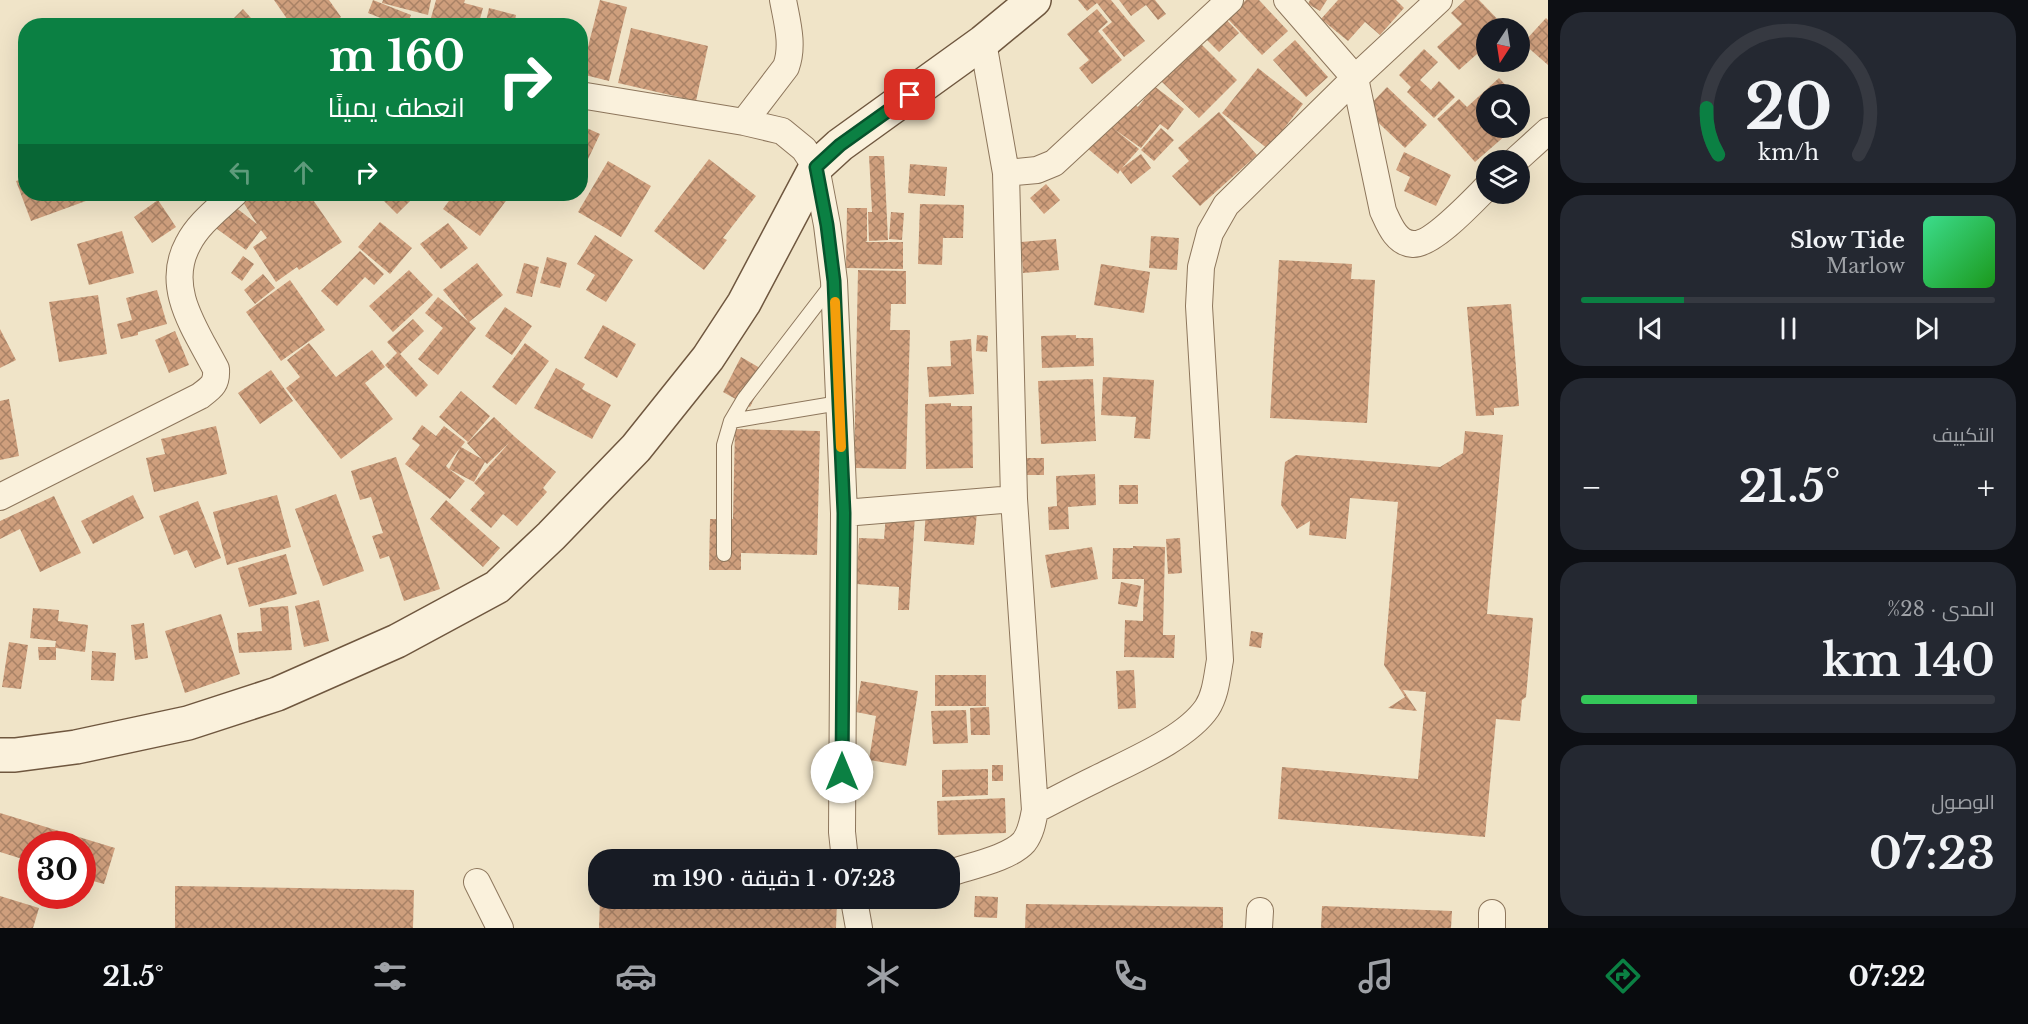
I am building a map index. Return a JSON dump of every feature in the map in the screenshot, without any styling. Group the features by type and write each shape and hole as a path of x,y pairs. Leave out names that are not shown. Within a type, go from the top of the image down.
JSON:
{"main road":[{"path":"0,755 76,747 188,723 277,694 397,641 497,587 551,536 636,447 708,358 744,303 816,167 840,145 983,42 1034,0"}],"street":[{"path":"744,122 786,67 789,58 791,47 783,0"},
{"path":"1006,173 1037,170 1054,164 1230,0"},
{"path":"1287,0 1354,78 1383,211 1391,228 1402,240 1414,245 1431,239 1476,197"},
{"path":"1035,810 1130,762 1184,731 1209,706 1216,685 1220,660 1199,306 1200,267 1210,233 1226,205 1354,78 1439,0"},
{"path":"960,870 1013,852 1025,841 1035,810 1014,499 1006,173 983,42"},
{"path":"588,96 744,122 782,131 804,148 816,167 827,225 834,281 844,513 842,832 844,849"},
{"path":"1527,150 1548,131"},
{"path":"0,497 200,396 212,387 217,378 216,369 184,305 178,282 180,262 188,243 205,221 226,201"},
{"path":"844,513 1014,499"},
{"path":"477,882 500,928"},
{"path":"857,909 859,928"}],"lane":[{"path":"724,554 724,445 731,421 744,399 834,281"},
{"path":"731,421 839,403"}],"building":[{"path":"274,0 329,0 341,17 340,18 286,18"},
{"path":"373,0 411,15 410,18 381,18 368,13"},
{"path":"383,0 431,0 428,15 382,3"},
{"path":"436,0 465,0 464,3 483,8 480,18 431,18"},
{"path":"600,0 627,7 609,81 588,76 588,47"},
{"path":"1078,0 1111,0 1145,41 1124,57 1102,30 1112,22 1097,3 1087,11"},
{"path":"1119,0 1155,0 1166,14 1158,20 1146,5 1131,16"},
{"path":"1246,0 1259,0 1288,31 1262,55 1227,18"},
{"path":"1310,0 1327,0 1320,11 1308,4"},
{"path":"1338,0 1396,0 1404,8 1380,35 1365,22 1348,41 1321,19"},
{"path":"1465,0 1479,0 1496,18 1476,18 1476,55 1459,70 1437,47 1462,24 1451,13"},
{"path":"489,8 516,15 515,18 487,18"},
{"path":"243,9 251,18 234,18"},
{"path":"1097,9 1108,22 1098,31 1122,60 1092,84 1079,68 1089,60 1067,34"},
{"path":"1222,15 1239,33 1219,52 1202,35"},
{"path":"1546,18 1548,20 1548,65 1530,49 1530,35"},
{"path":"631,28 708,46 696,101 618,83"},
{"path":"1295,40 1328,77 1306,97 1273,60"},
{"path":"1199,42 1237,80 1199,118 1161,81"},
{"path":"1424,49 1438,62 1420,80 1431,90 1439,81 1455,97 1434,118 1407,92 1411,87 1399,75"},
{"path":"1258,68 1303,104 1268,149 1222,113"},
{"path":"1499,78 1505,84 1492,84"},
{"path":"1154,86 1184,109 1168,130 1160,124 1141,148 1114,129 1139,149 1122,168 1141,154 1151,168 1131,184 1120,170 1118,174 1087,148 1131,102 1138,107"},
{"path":"1387,87 1427,125 1405,148 1365,110"},
{"path":"1459,99 1467,107 1476,99 1476,138 1503,138 1489,150 1476,150 1475,162 1437,119"},
{"path":"1219,112 1257,155 1200,206 1172,176 1189,161 1178,148"},
{"path":"1161,128 1174,140 1154,161 1141,150"},
{"path":"588,129 600,134 588,159"},
{"path":"1404,152 1451,175 1436,206 1404,191 1410,177 1396,170"},
{"path":"869,156 884,156 888,240 869,241 868,212 872,212"},
{"path":"709,159 756,196 723,238 727,240 704,270 654,231"},
{"path":"608,161 651,186 621,237 578,212 584,201 588,201 588,195"},
{"path":"910,164 947,167 945,196 908,193"},
{"path":"1046,184 1060,200 1044,214 1030,198"},
{"path":"24,201 86,201 31,221"},
{"path":"159,201 176,227 152,243 134,217"},
{"path":"242,201 314,201 342,242 299,270 297,267 276,282 253,247 267,238 261,230 246,250 213,226 230,203 257,224"},
{"path":"384,201 410,201 397,214"},
{"path":"449,201 506,201 480,236 443,209"},
{"path":"920,204 964,205 963,238 943,238 942,265 918,264"},
{"path":"847,208 867,208 867,241 865,242 903,242 903,269 846,268"},
{"path":"891,212 904,213 902,240 889,239"},
{"path":"380,222 412,248 390,274 358,247"},
{"path":"448,223 468,248 441,269 420,244"},
{"path":"122,231 134,273 89,285 77,244"},
{"path":"595,235 633,260 606,302 586,290 595,275 577,264"},
{"path":"1151,236 1179,238 1177,270 1149,268"},
{"path":"1056,239 1059,270 1023,273 1021,242"},
{"path":"360,251 384,274 374,285 365,277 337,306 321,291"},
{"path":"243,256 254,264 242,281 231,273"},
{"path":"547,257 567,263 560,288 540,283"},
{"path":"1279,260 1352,264 1351,279 1375,280 1367,423 1270,418"},
{"path":"477,263 503,295 469,322 476,328 438,375 418,359 443,328 425,313 438,297 468,321 443,290"},
{"path":"524,263 539,267 532,297 516,293"},
{"path":"1101,264 1150,272 1144,313 1094,305"},
{"path":"409,270 433,295 393,332 369,306"},
{"path":"858,270 906,271 906,304 891,304 890,330 910,330 906,469 854,468"},
{"path":"263,274 275,288 255,304 244,290"},
{"path":"290,280 325,330 281,361 246,312"},
{"path":"157,290 167,324 121,339 117,324 132,320 126,298"},
{"path":"98,295 107,354 59,362 49,302"},
{"path":"1511,304 1519,406 1494,408 1494,415 1476,416 1467,307"},
{"path":"505,307 532,326 512,355 485,336"},
{"path":"413,319 424,331 400,354 428,385 416,397 385,365 397,353 387,342"},
{"path":"603,325 636,344 617,378 584,358"},
{"path":"0,329 16,360 0,368"},
{"path":"175,331 189,365 169,373 155,340"},
{"path":"977,335 988,336 987,352 976,351"},
{"path":"1076,335 1076,338 1093,338 1094,366 1042,368 1041,336"},
{"path":"971,339 974,394 929,397 927,367 951,366 950,341"},
{"path":"309,343 336,377 372,350 385,367 365,383 393,419 341,459 286,388 300,377 287,360"},
{"path":"525,343 549,361 516,405 492,387"},
{"path":"741,357 760,368 749,389 757,393 750,407 723,392"},
{"path":"556,368 585,384 582,389 611,405 592,439 534,408"},
{"path":"271,370 293,401 260,424 238,393"},
{"path":"1103,377 1154,380 1150,439 1134,438 1136,417 1101,415"},
{"path":"1093,379 1096,441 1041,444 1038,381"},
{"path":"461,391 490,416 468,442 439,417"},
{"path":"9,399 19,456 0,460 0,401"},
{"path":"951,403 951,406 972,406 973,468 926,469 925,404"},
{"path":"494,417 556,472 543,488 547,492 517,526 503,514 491,528 470,510 485,493 474,483 509,443 487,464 485,462 474,482 449,469 465,481 450,499 405,464 420,445 412,439 422,425 436,436 444,426 465,442 461,447 482,459 467,443","holes":["460,448 449,469 446,466"]},
{"path":"216,426 227,474 154,492 146,458 165,454 161,439"},
{"path":"735,429 820,431 817,555 741,553 741,570 709,570 710,519 733,519"},
{"path":"1465,431 1503,435 1487,614 1533,618 1526,697 1522,700 1520,721 1496,719 1485,837 1278,819 1282,767 1418,779 1426,692 1403,690 1417,711 1388,708 1405,697 1384,665 1398,502 1350,498 1346,539 1309,535 1310,521 1297,529 1281,505 1285,462 1296,455 1440,467 1463,453"},
{"path":"396,457 440,589 404,601 389,556 380,559 372,536 383,533 371,497 360,500 351,471"},
{"path":"1025,458 1044,458 1044,475 1026,475"},
{"path":"1095,474 1096,505 1068,507 1069,529 1049,530 1048,507 1057,506 1056,476"},
{"path":"1119,485 1138,485 1138,504 1119,504"},
{"path":"336,494 364,571 323,586 295,509"},
{"path":"133,495 144,518 93,544 81,521"},
{"path":"277,495 291,547 227,565 213,512"},
{"path":"54,496 81,553 40,572 20,529 0,539 0,521"},
{"path":"446,500 500,548 483,567 430,519"},
{"path":"198,501 221,558 195,568 187,550 174,555 159,516"},
{"path":"926,508 977,512 974,545 924,541"},
{"path":"886,514 915,515 909,610 898,610 899,587 856,584 859,538 884,539"},
{"path":"1180,538 1182,573 1168,574 1166,539"},
{"path":"1133,546 1165,547 1163,635 1175,635 1174,658 1124,657 1125,620 1143,621 1144,579 1112,579 1113,548 1133,548"},
{"path":"1092,547 1098,579 1051,588 1045,555"},
{"path":"286,554 297,594 249,607 238,568"},
{"path":"1121,582 1141,586 1137,607 1118,604"},
{"path":"319,600 329,641 304,647 295,606"},
{"path":"288,606 292,650 239,653 237,633 262,631 260,608"},
{"path":"33,608 59,610 58,621 88,625 85,652 56,648 56,660 39,660 38,647 55,647 56,641 30,638"},
{"path":"221,614 240,674 185,693 165,631"},
{"path":"144,623 148,658 135,660 131,625"},
{"path":"1251,631 1263,633 1261,648 1249,646"},
{"path":"9,642 28,645 21,689 2,687"},
{"path":"92,651 116,653 114,681 91,680"},
{"path":"1134,670 1136,708 1118,709 1116,671"},
{"path":"935,675 986,675 986,706 935,706"},
{"path":"861,681 918,691 906,766 869,760 876,716 856,712"},
{"path":"989,707 990,735 971,735 970,708"},
{"path":"966,710 968,743 933,744 931,711"},
{"path":"992,765 1003,765 1003,781 992,781"},
{"path":"988,769 988,795 942,797 942,770"},
{"path":"1005,798 1006,833 938,835 937,801"},
{"path":"0,813 59,831 18,831 18,858 0,852"},
{"path":"96,842 115,848 104,884 96,882"},
{"path":"175,886 414,890 413,928 175,928"},
{"path":"0,896 18,902 18,909 39,909 33,928 0,928"},
{"path":"975,896 998,897 997,918 974,917"},
{"path":"1026,904 1223,907 1223,928 1025,928"},
{"path":"1322,906 1452,911 1451,928 1321,928"},
{"path":"600,909 837,909 836,928 599,928"}],"slow traffic":[{"path":"835,302 841,447"}],"route":[{"path":"842,772 844,513 834,281 827,225 816,167 840,145 910,95"}]}
